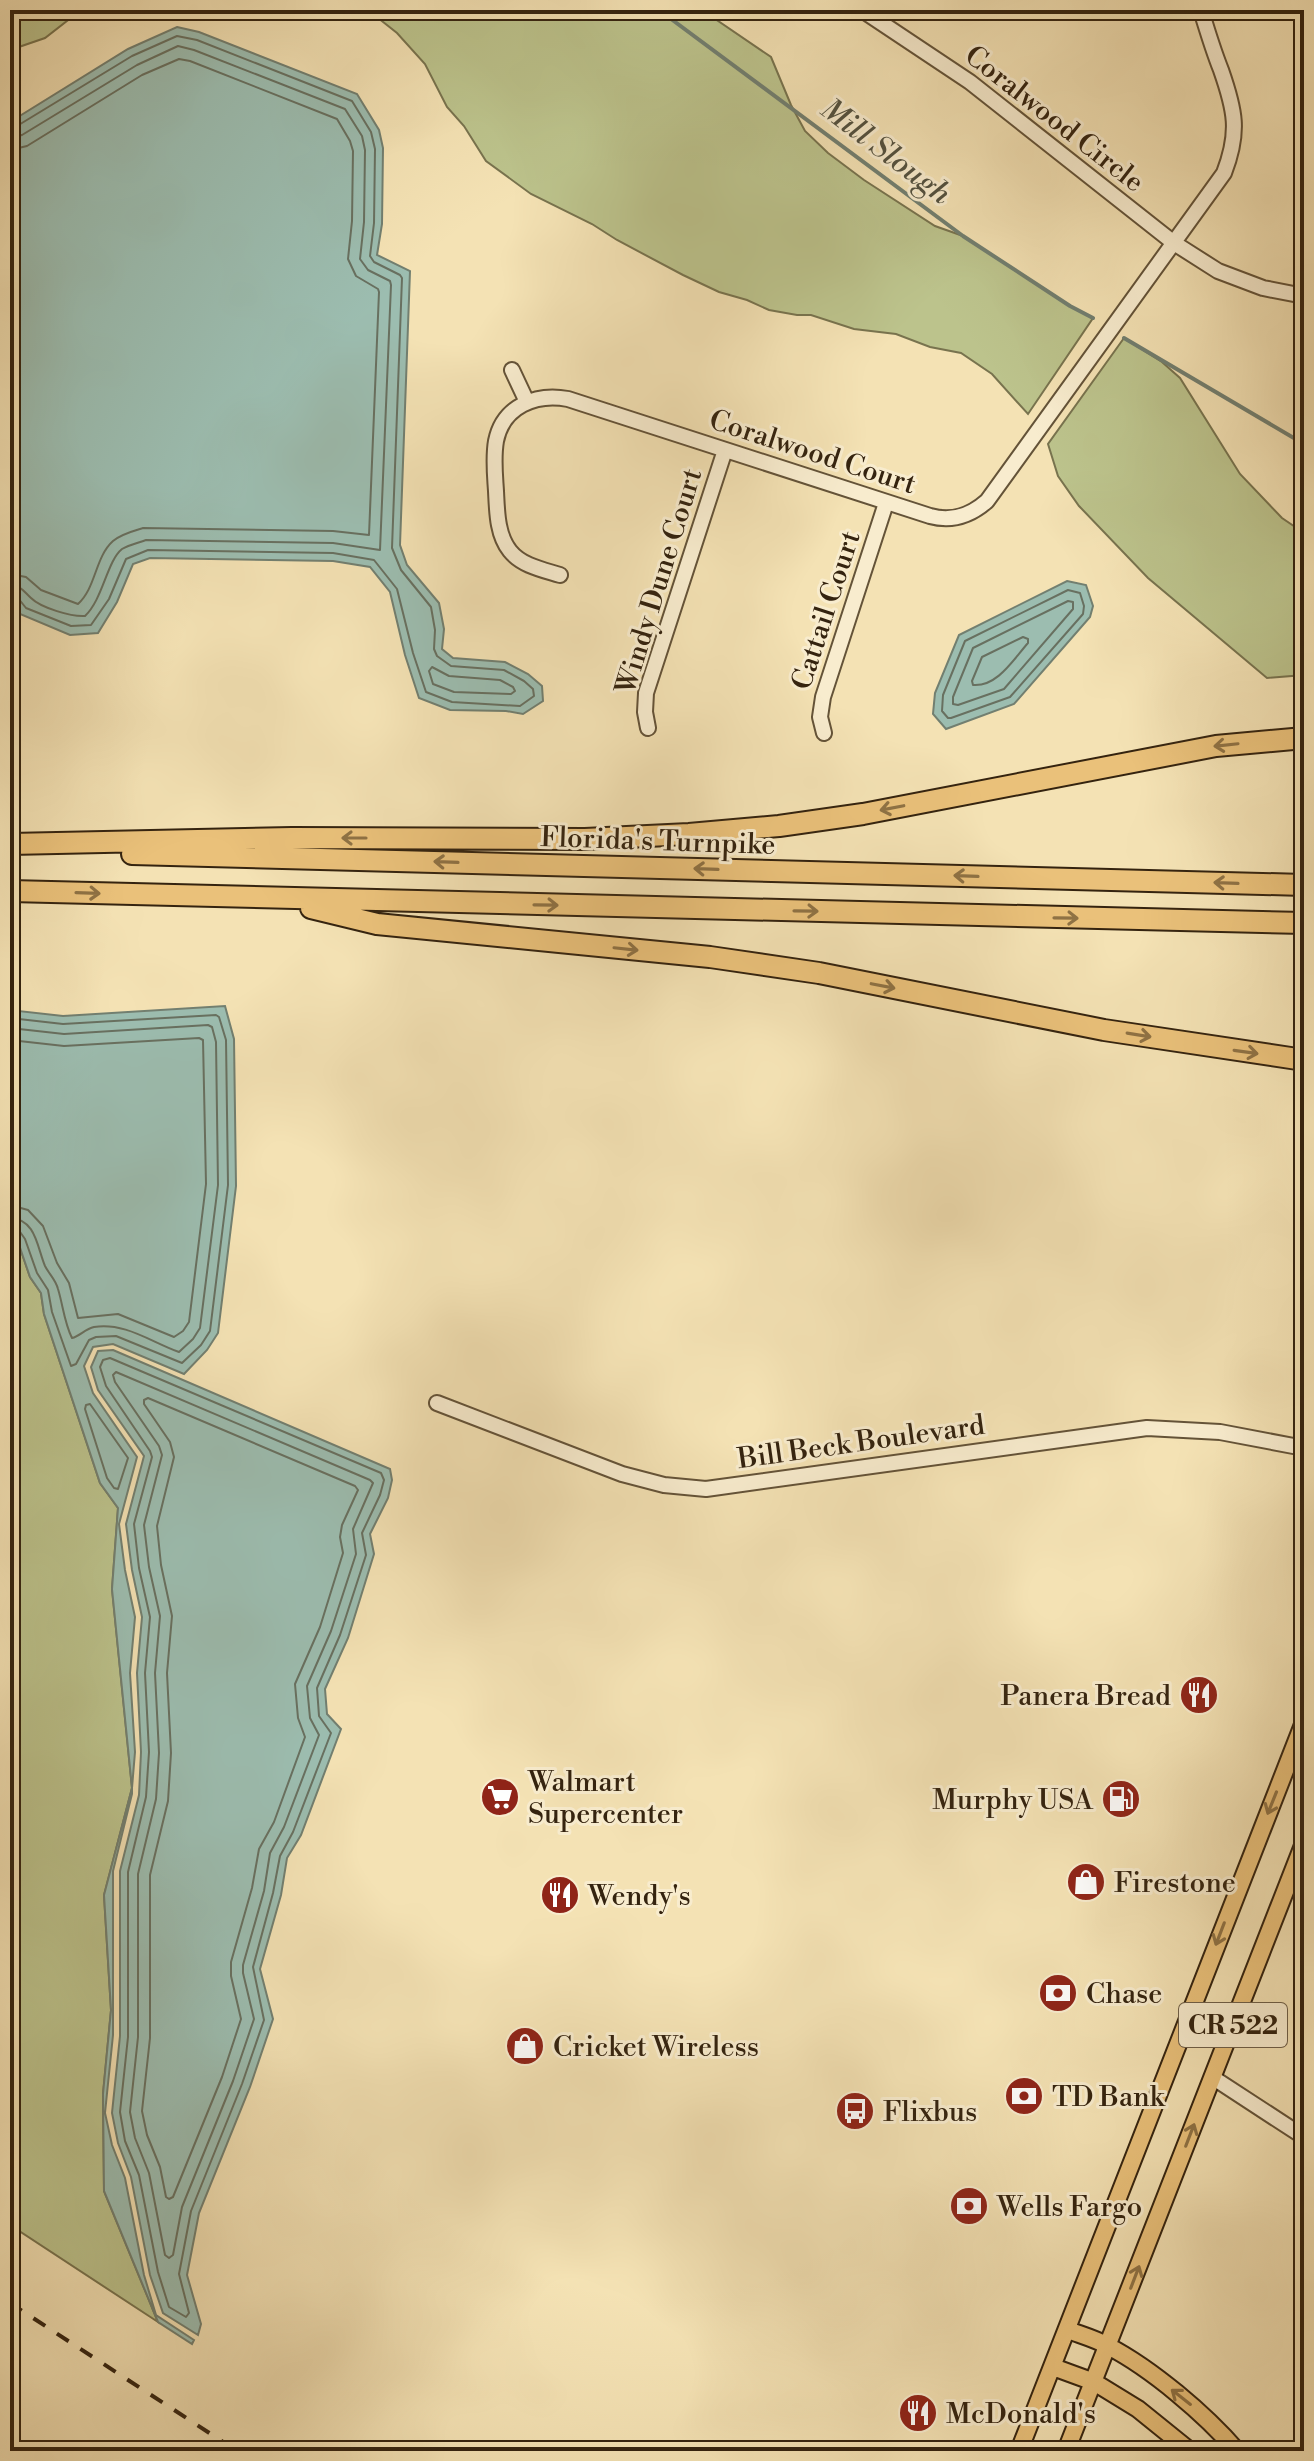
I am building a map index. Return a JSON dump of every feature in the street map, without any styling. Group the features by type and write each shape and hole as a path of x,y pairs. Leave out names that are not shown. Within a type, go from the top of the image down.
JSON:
{"highway":[{"path":"10,844 292,838 585,839 689,834 863,814 1216,746 1304,738"},
{"name":"Florida's Turnpike","path":"10,851 1304,885"},
{"path":"10,891 1304,923"},
{"path":"272,898 377,924 710,957 819,973 1104,1030 1304,1060"}],"main road":[{"name":"CR 522","path":"1019,2451 1304,1722"},
{"name":"CR 522","path":"1066,2451 1304,1843"},
{"path":"1068,2330 1108,2345 1183,2398 1217,2428 1237,2451"},
{"path":"1053,2367 1094,2382 1138,2409 1190,2451"}],"street":[{"name":"Coralwood Circle","path":"862,10 970,82 1174,243 1218,271 1263,288 1304,296"},
{"path":"1174,243 1224,173 1234,138 1235,117 1231,96 1201,10"},
{"name":"Coralwood Court","path":"527,402 541,397 568,399 930,516 946,519 972,513 987,501 1174,243"},
{"path":"512,370 527,402 506,419 496,443 496,503 500,528 506,545 516,557 560,575"},
{"name":"Windy Dune Court","path":"648,728 646,693 725,450"},
{"name":"Cattail Court","path":"824,733 820,717 823,697 886,503"},
{"name":"Bill Beck Boulevard","path":"437,1403 622,1474 664,1485 706,1489 1135,1429 1199,1429 1304,1448"},
{"path":"1212,2077 1304,2137"}],"green space":[{"path":"10,10 81,10 45,38 10,50"},
{"name":"Mill Slough","path":"368,10 702,10 771,57 805,131 828,153 935,226 963,236 1093,318 1028,414 992,374 961,353 930,347 896,334 854,329 811,315 769,310 719,292 531,194 486,161 464,126 447,107 425,64 397,33"},
{"path":"1124,338 1162,362 1180,378 1240,474 1282,518 1304,533 1304,675 1267,678 1148,578 1079,506 1058,476 1048,444"},
{"path":"10,1231 18,1242 30,1277 41,1293 44,1314 100,1483 118,1508 112,1589 132,1788 104,1895 111,2010 103,2094 104,2191 158,2322 13,2227 10,2233"}],"water":[{"path":"177,27 199,32 357,94 379,130 383,148 382,224 377,255 410,271 400,545 407,565 439,603 444,629 442,649 453,658 505,662 528,674 542,686 543,701 523,714 450,710 419,698 390,592 370,567 333,561 150,558 133,564 117,602 98,633 70,635 20,614 10,599 10,122 128,49"},
{"path":"1067,581 1086,585 1093,606 1090,617 1014,704 946,729 933,714 935,693 959,635"},
{"path":"225,1006 234,1039 236,1186 218,1333 184,1374 113,1344 93,1347 84,1366 93,1393 137,1457 119,1524 135,1617 130,1673 135,1752 132,1788 112,1589 118,1508 100,1483 44,1314 41,1293 30,1277 18,1242 10,1231 10,1010 63,1016"},
{"path":"113,1350 390,1469 392,1480 388,1498 370,1534 374,1554 348,1638 325,1689 327,1714 341,1729 301,1835 287,1858 281,1895 260,1969 273,2019 250,2087 199,2213 187,2275 201,2324 198,2335 163,2313 150,2275 131,2177 118,2143 112,2113 120,2036 120,1871 139,1795 141,1752 137,1673 142,1617 126,1524 144,1456 98,1390 91,1367 98,1351"},
{"path":"132,1788 113,1871 113,2035 105,2113 112,2145 125,2178 144,2275 156,2315 194,2340 192,2344 158,2322 104,2191 103,2094 111,2010 104,1895"}],"waterway":[{"name":"Mill Slough","path":"659,10 963,236 1093,318"},
{"name":"Mill Slough","path":"1124,338 1304,444"}],"railway":[{"path":"10,2303 237,2451"}],"place":[{"name":"Panera Bread","path":"1199,1695"},
{"name":"Walmart Supercenter","path":"500,1797"},
{"name":"Murphy USA","path":"1121,1799"},
{"name":"Firestone","path":"1086,1882"},
{"name":"Wendy's","path":"560,1895"},
{"name":"Chase","path":"1058,1993"},
{"name":"Cricket Wireless","path":"525,2046"},
{"name":"TD Bank","path":"1024,2096"},
{"name":"Flixbus","path":"855,2111"},
{"name":"Wells Fargo","path":"969,2206"},
{"name":"McDonald's","path":"918,2413"}]}
